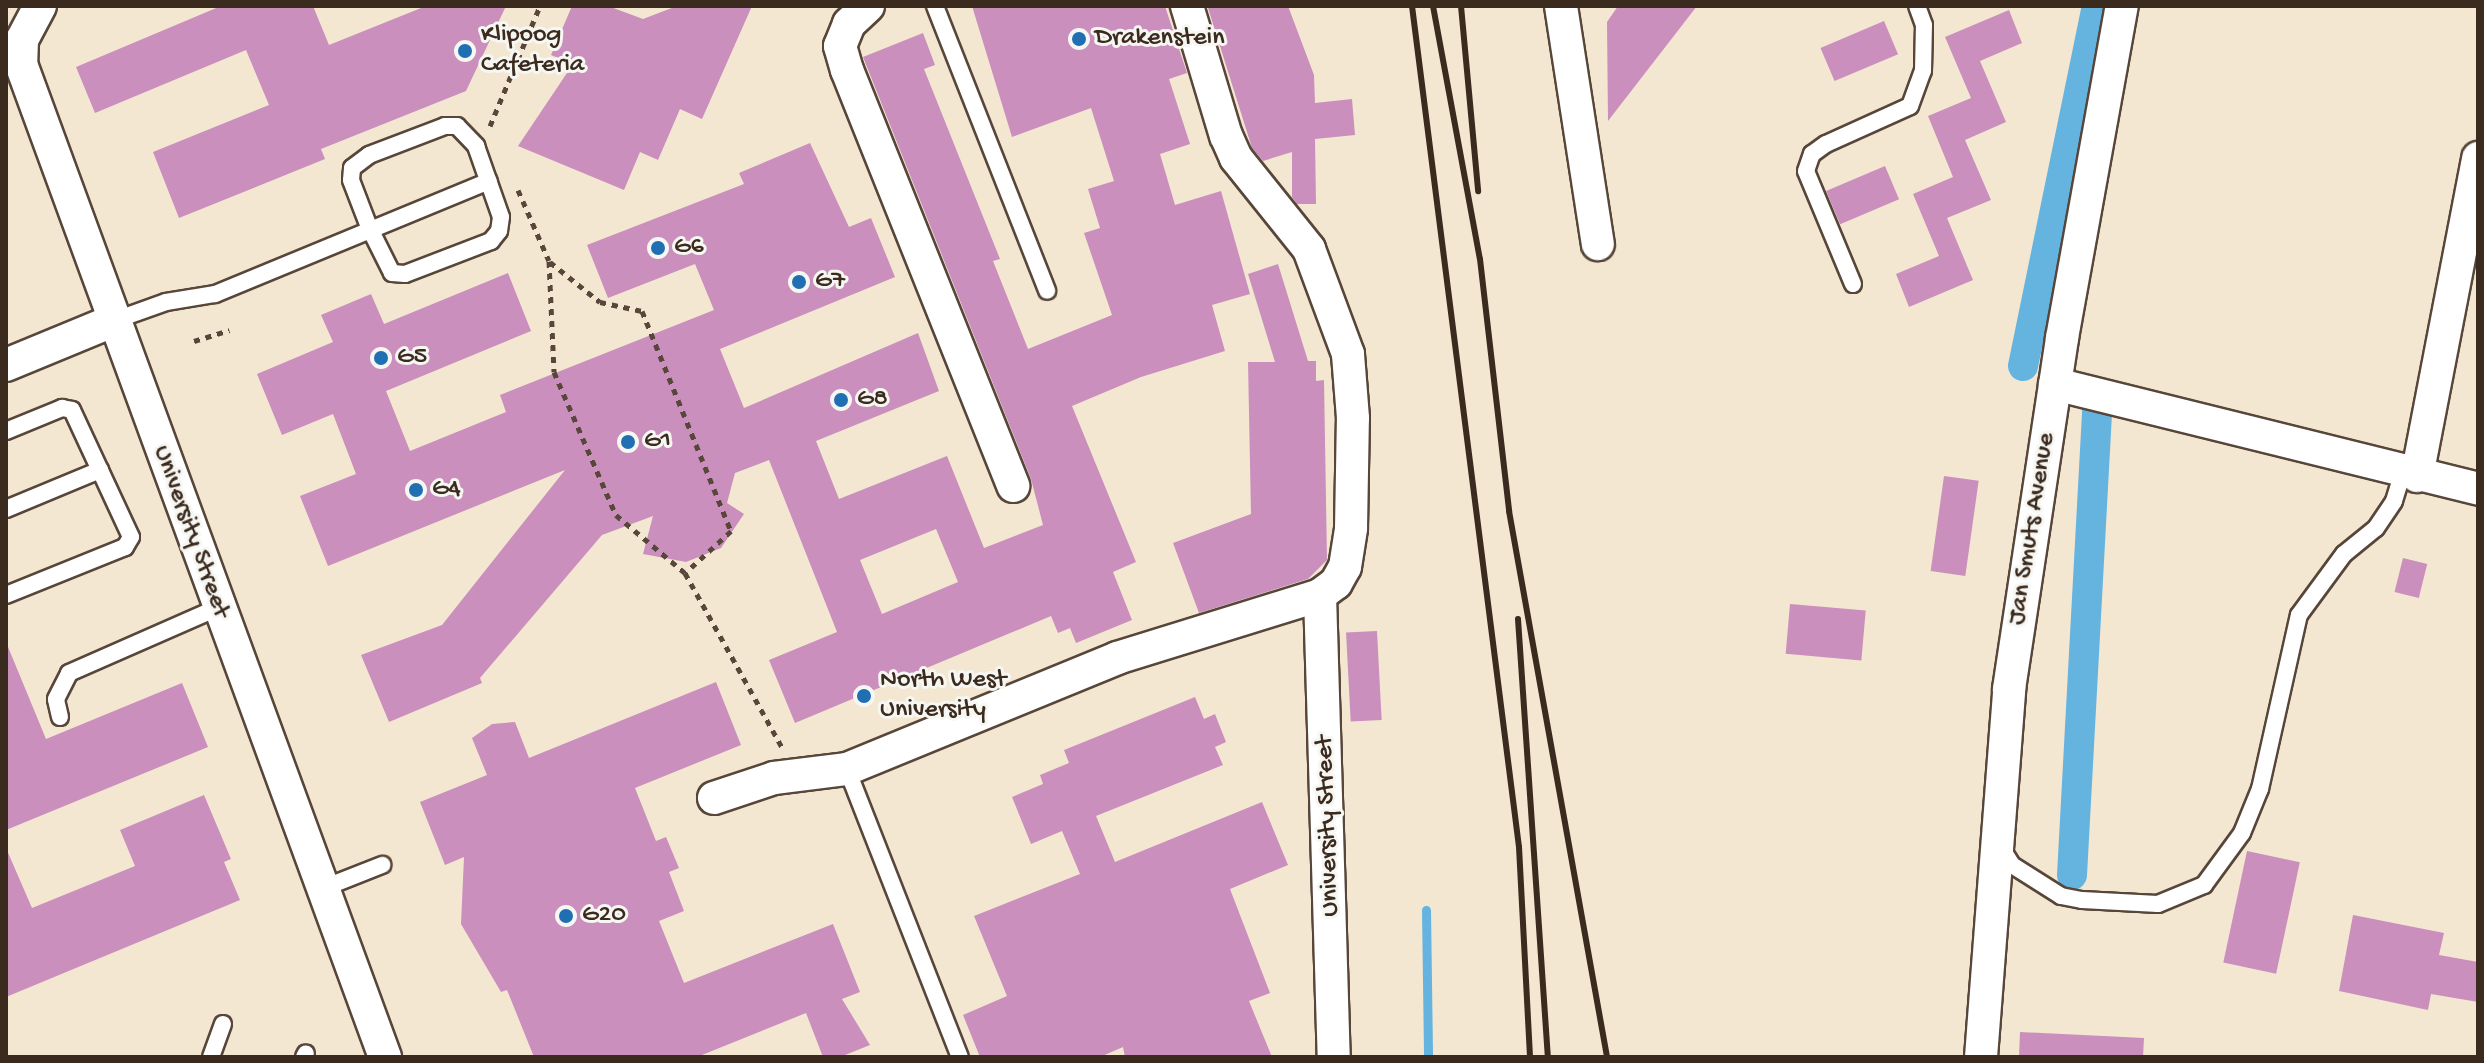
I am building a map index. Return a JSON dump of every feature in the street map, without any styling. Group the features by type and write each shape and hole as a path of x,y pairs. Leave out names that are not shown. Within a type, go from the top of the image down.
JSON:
{"street":[{"name":"University Street","path":"40,6 22,40 21,64 217,608 385,1057"},
{"path":"868,6 849,24 840,46 847,70 1013,486"},
{"path":"714,798 798,775 847,769 1117,658 1320,595 1336,583 1350,548 1353,418 1348,354 1309,249 1236,158 1226,136 1187,6"},
{"path":"1561,6 1598,244"},
{"name":"Jan Smuts Avenue","path":"1981,1057 2009,689 2055,384 2122,6"},
{"path":"2410,474 2478,158"},
{"path":"6,365 113,321"},
{"path":"2055,384 2478,489"},
{"name":"University Street","path":"1320,595 1334,1057"}],"lane":[{"path":"935,6 1047,291"},
{"path":"1853,284 1806,171 1812,154 1826,144 1910,106 1923,71 1924,25 1917,6"},
{"path":"457,126 476,146 501,217 491,241 405,274 392,273 369,227 351,180 352,168 369,155 457,126"},
{"path":"113,321 166,302 215,294 369,227 489,181"},
{"path":"6,431 68,408 77,415 130,542 6,595"},
{"path":"6,509 100,470"},
{"path":"1997,840 2012,865 2061,896 2158,904 2204,885 2242,833 2260,789 2299,615 2344,554 2376,528 2410,474"},
{"path":"60,717 56,699 69,673 217,608"},
{"path":"847,769 960,1057"},
{"path":"321,889 382,865"},
{"path":"211,1057 223,1024"}],"path":[{"path":"495,138 489,125 540,6"},
{"path":"513,179 549,261 554,372 616,515 685,573 798,775"},
{"path":"549,261 600,302 642,311 731,531 685,573"},
{"path":"194,341 229,330"}],"building":[{"path":"221,6 313,6 329,45 426,6 506,6 466,91 321,149 325,159 179,218 153,152 269,105 246,50 95,113 76,67"},
{"path":"572,6 608,6 643,19 677,6 752,6 702,119 680,109 658,160 640,152 624,190 518,146 573,64 551,55"},
{"path":"972,6 1165,6 1187,73 1169,79 1190,144 1160,154 1175,205 1221,191 1250,294 1212,305 1225,351 1141,377 1072,406 1136,562 1113,572 1132,620 1076,643 1070,628 1058,633 1051,616 795,723 769,660 837,632 769,460 735,473 727,503 744,514 721,548 686,562 643,554 653,516 602,535 480,678 482,683 389,722 361,655 442,625 565,470 328,566 300,496 356,474 333,414 282,435 257,374 333,342 321,315 371,294 384,324 508,273 531,331 386,391 410,451 506,412 500,395 714,310 695,264 608,298 587,245 744,184 739,173 810,143 849,227 871,218 895,277 720,349 744,408 918,333 939,391 816,441 839,499 947,456 984,548 1043,525 1031,479 863,57 923,33 935,65 924,69 1000,259 993,261 1028,349 1112,315 1084,233 1100,228 1088,189 1114,181 1091,108 1012,137","holes":["936,529 958,582 882,614 860,560"]},
{"path":"1288,6 1314,75 1315,103 1352,99 1355,135 1315,139 1316,204 1297,204 1292,197 1292,152 1263,161 1252,148 1208,8"},
{"path":"1618,6 1697,6 1608,121 1607,22"},
{"path":"2009,10 2022,43 1980,61 2006,122 1965,140 1991,200 1947,218 1973,280 1909,307 1896,274 1939,256 1913,194 1953,177 1928,116 1971,98 1945,37"},
{"path":"1884,21 1898,54 1835,81 1820,48"},
{"path":"1885,166 1899,199 1840,224 1826,191"},
{"path":"1278,264 1308,361 1316,361 1316,381 1324,380 1327,560 1308,579 1199,613 1173,543 1251,514 1248,362 1275,362 1248,274"},
{"path":"1944,476 1979,481 1965,576 1931,571"},
{"path":"2403,558 2427,564 2419,598 2395,592"},
{"path":"1790,604 1866,611 1861,660 1786,654"},
{"path":"1377,631 1382,720 1351,722 1346,633"},
{"path":"6,642 46,739 182,683 208,747 6,830"},
{"path":"716,682 741,745 635,788 656,841 666,837 679,868 669,872 684,911 659,921 684,983 833,924 860,992 842,999 870,1045 840,1057 823,1057 806,1013 697,1057 534,1057 507,990 501,992 461,924 464,857 445,865 420,802 487,775 472,738 492,724 515,722 529,758"},
{"path":"1195,697 1204,719 1215,714 1226,742 1215,747 1223,765 1096,816 1115,862 1262,802 1288,865 1230,889 1270,993 1249,1001 1272,1057 1125,1057 1123,1047 1100,1057 980,1057 963,1015 1007,996 974,916 1080,874 1062,831 1031,844 1012,797 1043,784 1040,775 1069,763 1064,750"},
{"path":"204,795 231,859 224,862 240,900 6,997 6,848 32,908 135,866 120,830"},
{"path":"2247,851 2300,862 2276,974 2223,963"},
{"path":"2353,915 2444,933 2439,955 2478,962 2478,1002 2431,994 2428,1010 2339,991"},
{"path":"2020,1032 2144,1038 2143,1057 2019,1057"}],"waterway":[{"path":"2023,366 2097,6"},
{"path":"2072,875 2097,413"},
{"path":"1426,910 1428,1057"}],"railway":[{"path":"1412,6 1519,847 1530,1057"},
{"path":"1433,6 1480,259 1509,511 1607,1057"},
{"path":"1461,6 1478,191"},
{"path":"1518,619 1548,1057"}],"place":[{"name":"Drakenstein","path":"1079,39"},
{"name":"Klipoog Cafeteria","path":"465,51"},
{"name":"G6","path":"658,248"},
{"name":"G7","path":"799,282"},
{"name":"G5","path":"381,358"},
{"name":"G8","path":"841,400"},
{"name":"G1","path":"628,442"},
{"name":"G4","path":"416,490"},
{"name":"North West University","path":"864,696"},
{"name":"G20","path":"566,916"}]}
